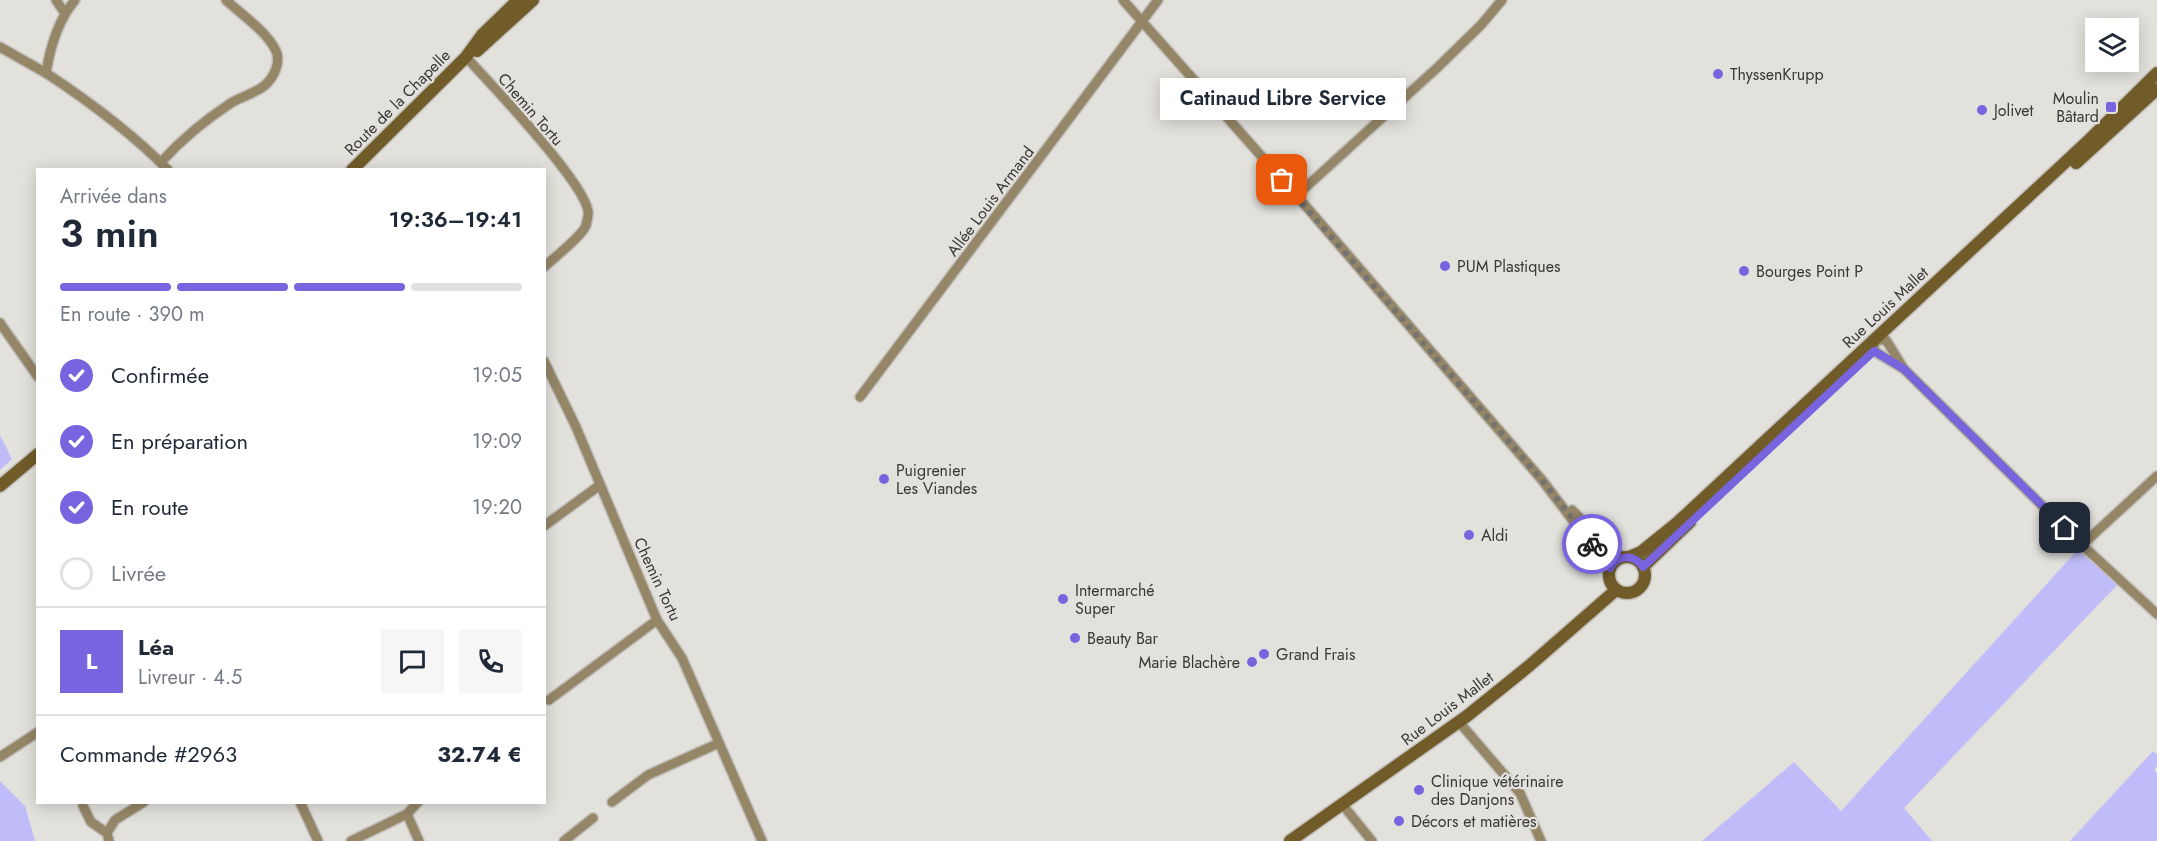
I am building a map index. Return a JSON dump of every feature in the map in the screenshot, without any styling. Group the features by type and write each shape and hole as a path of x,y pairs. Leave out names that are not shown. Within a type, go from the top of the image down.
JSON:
{"main road":[{"name":"Route de la Chapelle","path":"354,168 466,57 482,35 518,0"},
{"name":"Route de la Chapelle","path":"466,57 479,50 533,0"},
{"name":"Rue Louis Mallet","path":"1290,841 1459,722 1529,666 1616,590 1627,594 1638,590 1644,579 1643,567 1878,344 2157,73"},
{"name":"Rue Louis Mallet","path":"1610,568 1617,559 1641,552 1677,523 1878,344 2157,89"},
{"path":"0,486 36,456"},
{"path":"1626,557 1640,562 1643,567"},
{"path":"1610,568 1609,580 1616,590"}],"street":[{"path":"56,0 64,12"},
{"path":"46,73 49,52 64,12 75,0"},
{"path":"0,47 89,101 129,132 165,166 176,145 210,116 264,86 274,73 278,59 276,50 262,33 226,0"},
{"path":"1123,0 1296,195 1542,480 1610,568"},
{"name":"Allée Louis Armand","path":"860,397 1158,0"},
{"path":"1296,195 1438,67 1481,25 1502,0"},
{"name":"Chemin Tortu","path":"466,57 534,133 574,184 589,212 586,228 546,265"},
{"path":"0,323 36,374"},
{"path":"1878,344 2082,545 2157,614"},
{"path":"1878,344 1904,369"},
{"name":"Chemin Tortu","path":"546,365 576,427 657,620 682,658 762,841"},
{"path":"2082,545 2157,476"},
{"path":"1542,480 1605,543 1626,557"},
{"path":"546,524 600,485"},
{"path":"549,700 657,620"},
{"path":"1459,722 1520,793 1541,841"},
{"path":"0,757 36,733"},
{"path":"612,802 648,775 719,743"},
{"path":"83,806 91,822 108,837 114,820 141,804"},
{"path":"301,804 318,841"},
{"path":"351,841 406,814 416,804"},
{"path":"1342,804 1372,841"},
{"path":"406,814 419,841"},
{"path":"564,841 593,818"}],"shaded area":[{"path":"0,435 12,459 0,470"},
{"path":"2082,545 2121,581 1904,808 1932,841 1702,841 1794,762 1841,811"},
{"path":"2153,751 2157,755 2157,766 2154,770 2157,773 2157,841 2070,841"},
{"path":"0,781 25,806 35,841 0,841"}],"way so far":[{"path":"1282,180 1542,480 1592,544"}],"place":[{"name":"ThyssenKrupp","path":"1718,74"},
{"name":"Moulin Bâtard","path":"2111,107"},
{"name":"Jolivet","path":"1982,110"},
{"name":"Catinaud Libre Service","path":"1282,180"},
{"name":"PUM Plastiques","path":"1445,266"},
{"name":"Bourges Point P","path":"1744,271"},
{"name":"Puigrenier Les Viandes","path":"884,479"},
{"name":"Aldi","path":"1469,535"},
{"name":"Intermarché Super","path":"1063,599"},
{"name":"Beauty Bar","path":"1075,638"},
{"name":"Grand Frais","path":"1264,654"},
{"name":"Marie Blachère","path":"1252,662"},
{"name":"Clinique vétérinaire des Danjons","path":"1419,790"},
{"name":"Décors et matières","path":"1399,821"}],"route":[{"path":"1592,544 1610,568 1612,563 1623,557 1635,559 1643,567 1874,351 1904,369 2065,528"}]}
